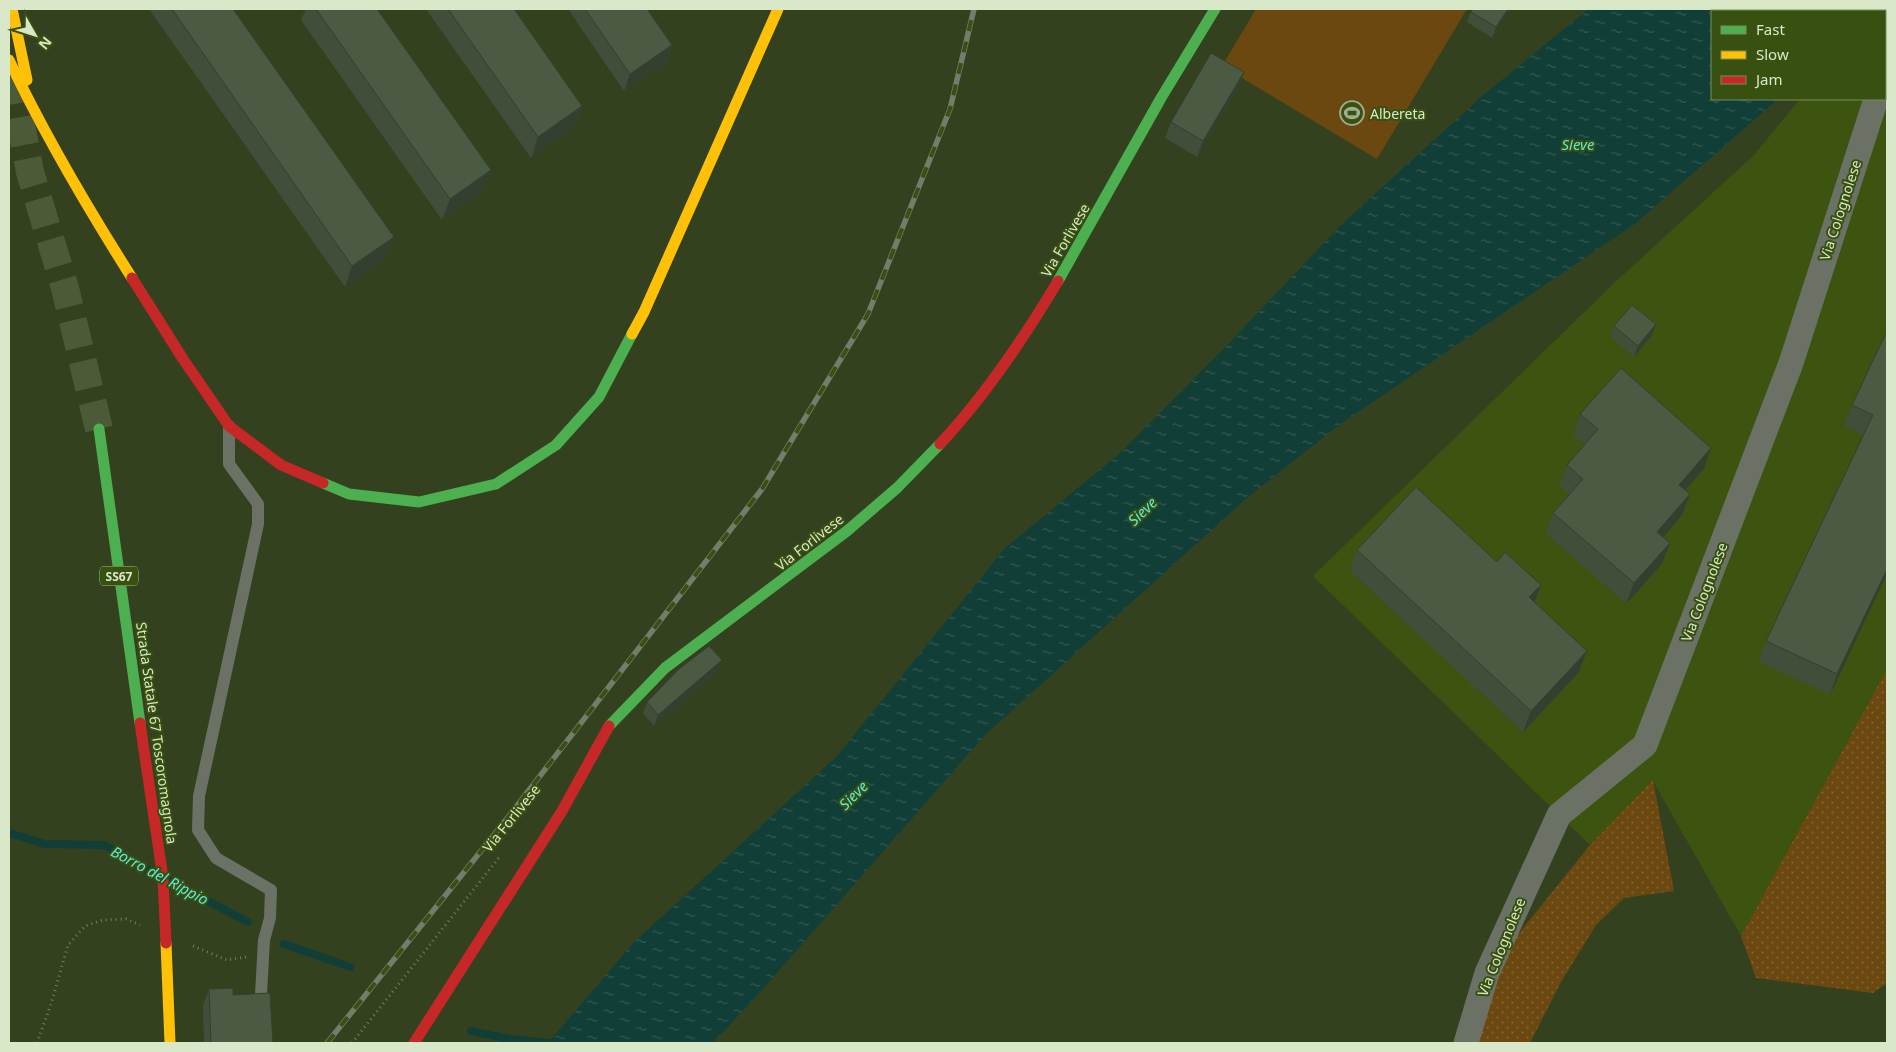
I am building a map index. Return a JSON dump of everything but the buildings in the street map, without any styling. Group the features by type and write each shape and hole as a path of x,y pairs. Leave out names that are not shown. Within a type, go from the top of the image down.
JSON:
{"main road":[{"path":"12,9 33,111"},
{"path":"9,60 33,111 92,215 183,359 229,426 281,465 349,494 419,502 496,484 556,445 599,397 644,312 778,9"},
{"name":"Via Forlivese","path":"414,1043 562,811 609,726 664,668 800,569 899,487 943,441 983,393 1041,310 1088,232 1145,125 1215,9"},
{"name":"Strada Statale 67 Toscoromagnola","path":"99,429 163,878 170,1043"}],"street":[{"name":"Via Colognolese","path":"1466,1043 1487,973 1559,815 1645,745 1791,363 1876,100"}],"lane":[{"path":"229,426 229,464 258,504 258,524 199,796 198,830 216,858 271,890 270,918 264,940 261,994"}],"path":[{"name":"Via Forlivese","path":"352,1043 503,852"},
{"path":"36,1043 51,1004 68,945 86,926 103,920 126,919 144,926"},
{"path":"190,945 227,960 245,958 264,940"}],"shaded area":[{"name":"Albereta","path":"1256,9 1467,9 1377,159 1222,66"},
{"path":"1887,50 1887,669 1741,936 1653,781 1590,845 1313,576 1612,285 1753,156 1799,100 1886,100"},
{"path":"1887,669 1887,983 1873,993 1756,978 1741,936"},
{"path":"1653,780 1674,891 1624,898 1596,925 1561,982 1530,1043 1466,1043 1487,973 1590,845"}],"water":[{"name":"Sieve","path":"1588,9 1854,9 1711,10 1711,100 1777,100 1636,223 1339,425 1248,497 984,736 762,990 713,1043 548,1043 633,943 837,756 1005,548 1120,453 1232,340 1343,223 1481,97"}],"waterway":[{"name":"Borro del Rippio","path":"9,833 45,844 104,845 155,874"},
{"name":"Borro del Rippio","path":"168,880 248,922"},
{"name":"Borro del Rippio","path":"284,944 350,967"},
{"name":"Borro del Rippio","path":"471,1031 510,1039 548,1043"}],"tunnel":[{"path":"12,76 30,172 65,288 99,429"}],"railway":[{"path":"327,1043 509,816 762,489 868,314 950,109 974,9"}],"traffic: fast":[{"path":"1058,281 1161,98 1215,9"},
{"path":"323,483 349,494 419,502 496,484 556,445 599,397 632,334"},
{"path":"99,429 140,723"},
{"path":"609,726 665,668 847,531 897,488 940,444"}],"traffic: slow":[{"path":"12,9 27,80"},
{"path":"632,334 644,312 778,9"},
{"path":"9,60 67,171 132,278"},
{"path":"166,943 170,1043"}],"traffic: jam":[{"path":"132,278 183,359 229,426 281,465 323,483"},
{"path":"940,444 1004,366 1058,281"},
{"path":"140,723 163,878 166,943"},
{"path":"414,1043 562,811 609,726"}],"place":[{"name":"Albereta","path":"1352,113"}]}
